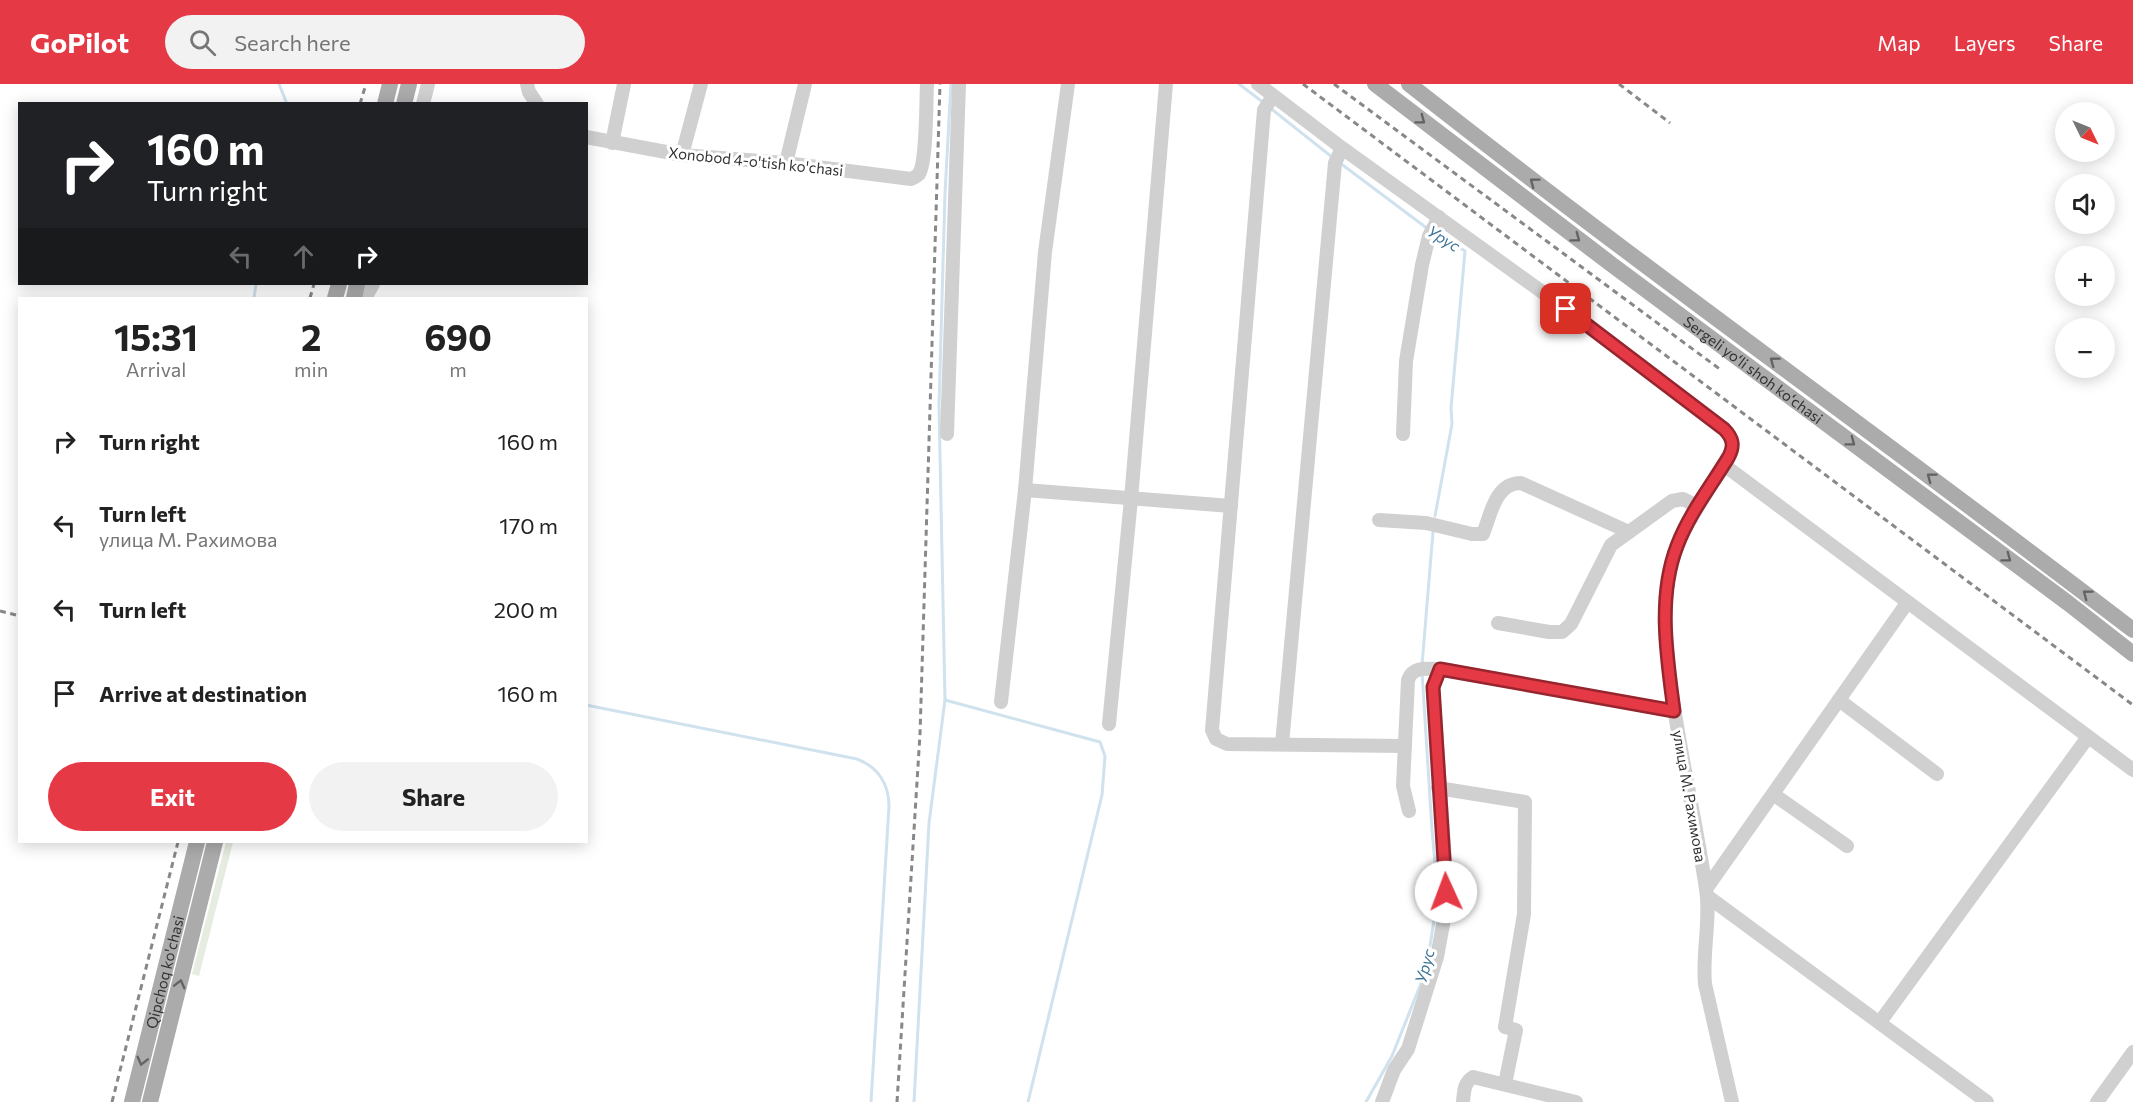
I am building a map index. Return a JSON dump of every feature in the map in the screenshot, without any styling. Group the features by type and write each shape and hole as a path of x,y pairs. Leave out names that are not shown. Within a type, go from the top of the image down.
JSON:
{"main road":[{"path":"386,102 390,84"},
{"path":"404,102 409,84"},
{"name":"Sergeli yo‘li shoh ko‘chasi","path":"1375,84 1602,257 2068,603 2133,654"},
{"name":"Sergeli yo‘li shoh ko‘chasi","path":"1409,84 1511,165 2004,531 2133,630"},
{"name":"Qipchoq ko'chasi","path":"132,1102 197,843"},
{"name":"Qipchoq ko'chasi","path":"150,1102 215,843"}],"street":[{"path":"424,102 428,84"},
{"path":"527,84 536,102"},
{"path":"612,143 624,84"},
{"path":"682,154 701,84"},
{"path":"786,163 805,84"},
{"name":"Xonobod 4-o'tish ko'chasi","path":"588,137 682,154 786,163 905,179 915,177 920,170 926,125 927,84"},
{"path":"947,434 959,84"},
{"path":"1001,702 1025,490 1045,252 1068,84"},
{"path":"1109,724 1131,499 1166,84"},
{"path":"1258,84 1338,155 1434,226 1422,265 1406,361 1404,434"},
{"path":"1273,96 1264,110 1213,735 1221,743 1227,744 1405,746"},
{"path":"1282,744 1338,155"},
{"name":"улица М. Рахимова","path":"1434,226 1584,322 1731,436 1733,447 1697,506 1677,546 1670,569 1665,641 1674,711 1707,893 1703,966 1705,984 1732,1102"},
{"path":"1724,465 2133,770"},
{"path":"1379,520 1426,523 1472,534 1483,534 1500,492 1513,483 1521,483 1629,532"},
{"path":"1025,490 1231,506"},
{"path":"1498,623 1556,633 1567,629 1590,589 1611,545 1672,501 1683,500 1697,506"},
{"name":"улица М. Рахимова","path":"1707,893 1773,794 1907,603"},
{"path":"1409,812 1403,786 1408,680 1411,673 1428,669 1674,711"},
{"path":"1382,1102 1394,1070 1408,1049 1437,957 1446,909 1446,875 1438,788 1433,687 1428,669"},
{"path":"1839,700 1937,774"},
{"path":"1880,1022 2088,737"},
{"path":"1438,788 1525,802 1524,914 1505,1027 1516,1030 1505,1084"},
{"path":"1773,794 1847,846"},
{"path":"1707,893 1987,1102"},
{"path":"2097,1102 2133,1052"},
{"path":"1463,1102 1465,1087 1468,1080 1473,1077 1576,1102"}],"shaded area":[{"path":"226,843 233,843 199,976 192,974"}],"waterway":[{"path":"279,84 286,102"},
{"path":"914,1102 929,823 945,700 939,406 945,193 951,84"},
{"name":"Урус","path":"1239,84 1264,103"},
{"name":"Урус","path":"1269,107 1332,157"},
{"name":"Урус","path":"1340,163 1428,229"},
{"name":"Урус","path":"1435,516 1452,424 1451,408 1465,251 1436,234"},
{"path":"254,297 256,285"},
{"name":"Урус","path":"1422,665 1433,532"},
{"name":"Урус","path":"1366,1102 1392,1056 1426,971 1438,895 1422,672"},
{"path":"945,700 1100,742 1105,756 1102,795 1028,1102"},
{"path":"588,705 857,759 871,767 881,777 887,790 889,806 871,1102"}],"railway":[{"path":"361,102 366,84"},
{"path":"897,1102 920,734 940,84"},
{"path":"1303,84 2133,705"},
{"path":"1334,84 1721,370"},
{"path":"1619,84 1670,123"},
{"path":"310,297 314,285"},
{"path":"0,611 18,616"},
{"path":"112,1102 178,843"}],"route":[{"path":"1446,892 1433,687 1440,669 1674,711 1665,641 1670,569 1684,531 1733,447 1731,436 1724,429 1566,309"}]}
